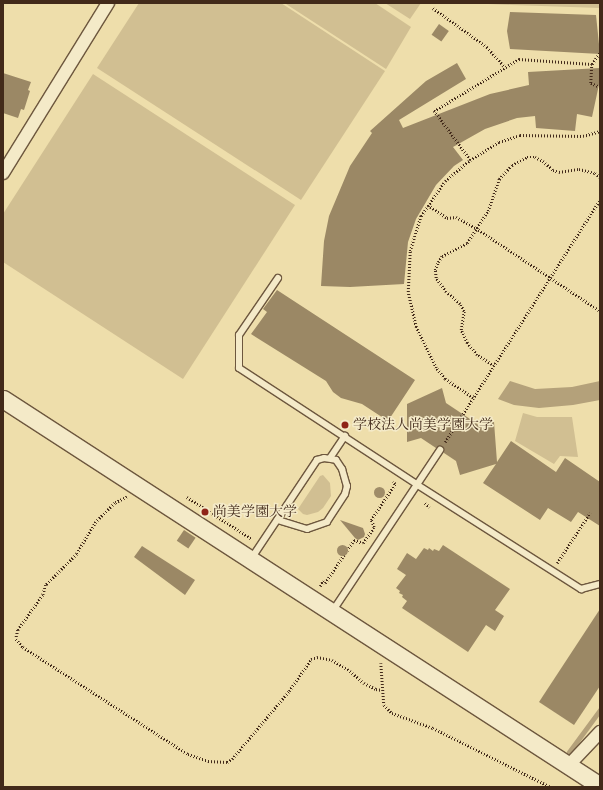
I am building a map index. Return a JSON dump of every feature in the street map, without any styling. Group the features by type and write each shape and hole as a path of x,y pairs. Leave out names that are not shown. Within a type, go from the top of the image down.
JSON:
{"street":[{"path":"3,173 108,3"},
{"path":"3,399 332,614 600,786"},
{"path":"568,766 600,732"}],"lane":[{"path":"278,278 240,335 239,368 345,436 416,484 582,589 600,584"},
{"path":"330,458 345,436"},
{"path":"332,614 416,484 440,450"},
{"path":"250,560 317,460 330,458 336,460 342,469 347,486 345,494 327,522 307,529 277,520"}],"path":[{"path":"433,8 487,47 505,68"},
{"path":"600,52 592,64 591,83 600,87"},
{"path":"470,160 434,111 520,59 592,64"},
{"path":"473,398 445,379 436,368 416,327 408,292 407,278 410,251 421,216 445,182 470,160 499,142 520,135 583,136 600,131"},
{"path":"494,366 470,348 461,330 464,311 460,304 446,292 436,278 435,270 438,262 442,256 467,243 488,211 499,179 512,165 527,157 535,157 543,161 553,170 559,172 579,169 595,173 600,177"},
{"path":"440,450 600,200"},
{"path":"428,205 447,218 456,217 476,228 600,311"},
{"path":"319,586 323,581 325,583 354,540 363,543 374,527 371,520 395,484 390,480"},
{"path":"136,486 128,497 115,503 96,522 77,554 46,585 42,595 18,630 16,639 23,647 188,754 208,761 227,762 232,759 289,691 311,659 317,657 332,660 350,671 364,683 376,690 382,690"},
{"path":"552,570 590,513"},
{"path":"381,645 382,690 384,705 392,713 434,728 551,787"}],"shaded area":[{"path":"139,3 281,3 385,71 301,200 97,68"},
{"path":"375,3 411,27 386,69 286,4"},
{"path":"385,3 421,3 410,19"},
{"path":"466,3 600,3 600,8 512,5"},
{"path":"93,74 295,205 183,379 3,262 3,214"},
{"path":"510,381 535,389 572,387 600,381 600,400 573,405 539,408 514,405 498,399"},
{"path":"523,413 537,417 572,417 578,457 560,456 554,464 515,441"},
{"path":"323,475 330,483 331,496 323,508 318,512 307,515 303,514 298,509 320,476"}],"building":[{"path":"510,12 596,15 600,54 510,49 507,31"},
{"path":"439,24 449,31 441,42 432,35"},
{"path":"457,63 466,79 399,120 403,128 490,94 529,85 528,72 600,68 600,80 592,117 577,114 575,131 536,128 535,116 517,118 485,129 453,147 463,160 454,166 436,185 416,219 408,242 404,284 350,287 321,286 324,241 329,216 350,166 372,133 370,131 426,81"},
{"path":"3,73 31,82 28,90 30,91 24,110 21,109 18,118 3,113"},
{"path":"277,290 415,380 388,421 362,404 341,398 333,392 326,381 251,334 267,312 263,309"},
{"path":"442,388 446,403 479,425 494,422 497,462 511,441 556,472 565,458 600,482 600,526 578,512 571,522 548,508 540,520 483,483 496,464 460,475 456,461 444,453 444,448 442,446 436,448 421,438 407,442 407,404"},
{"path":"340,520 363,528 365,534 364,537 358,540 355,538"},
{"path":"184,530 196,538 188,549 177,541"},
{"path":"443,545 510,589 495,610 504,616 495,631 486,625 468,652 402,608 407,601 402,597 403,595 399,593 400,591 396,588 406,575 397,569 407,553 416,559 424,548 439,551"},
{"path":"142,546 195,580 185,595 134,557"},
{"path":"600,609 600,686 574,725 539,702"}],"waterway":[{"path":"569,752 600,710"}],"place":[{"name":"学校法人尚美学園大学","path":"345,425"},
{"name":"尚美学園大学","path":"205,512"}]}
